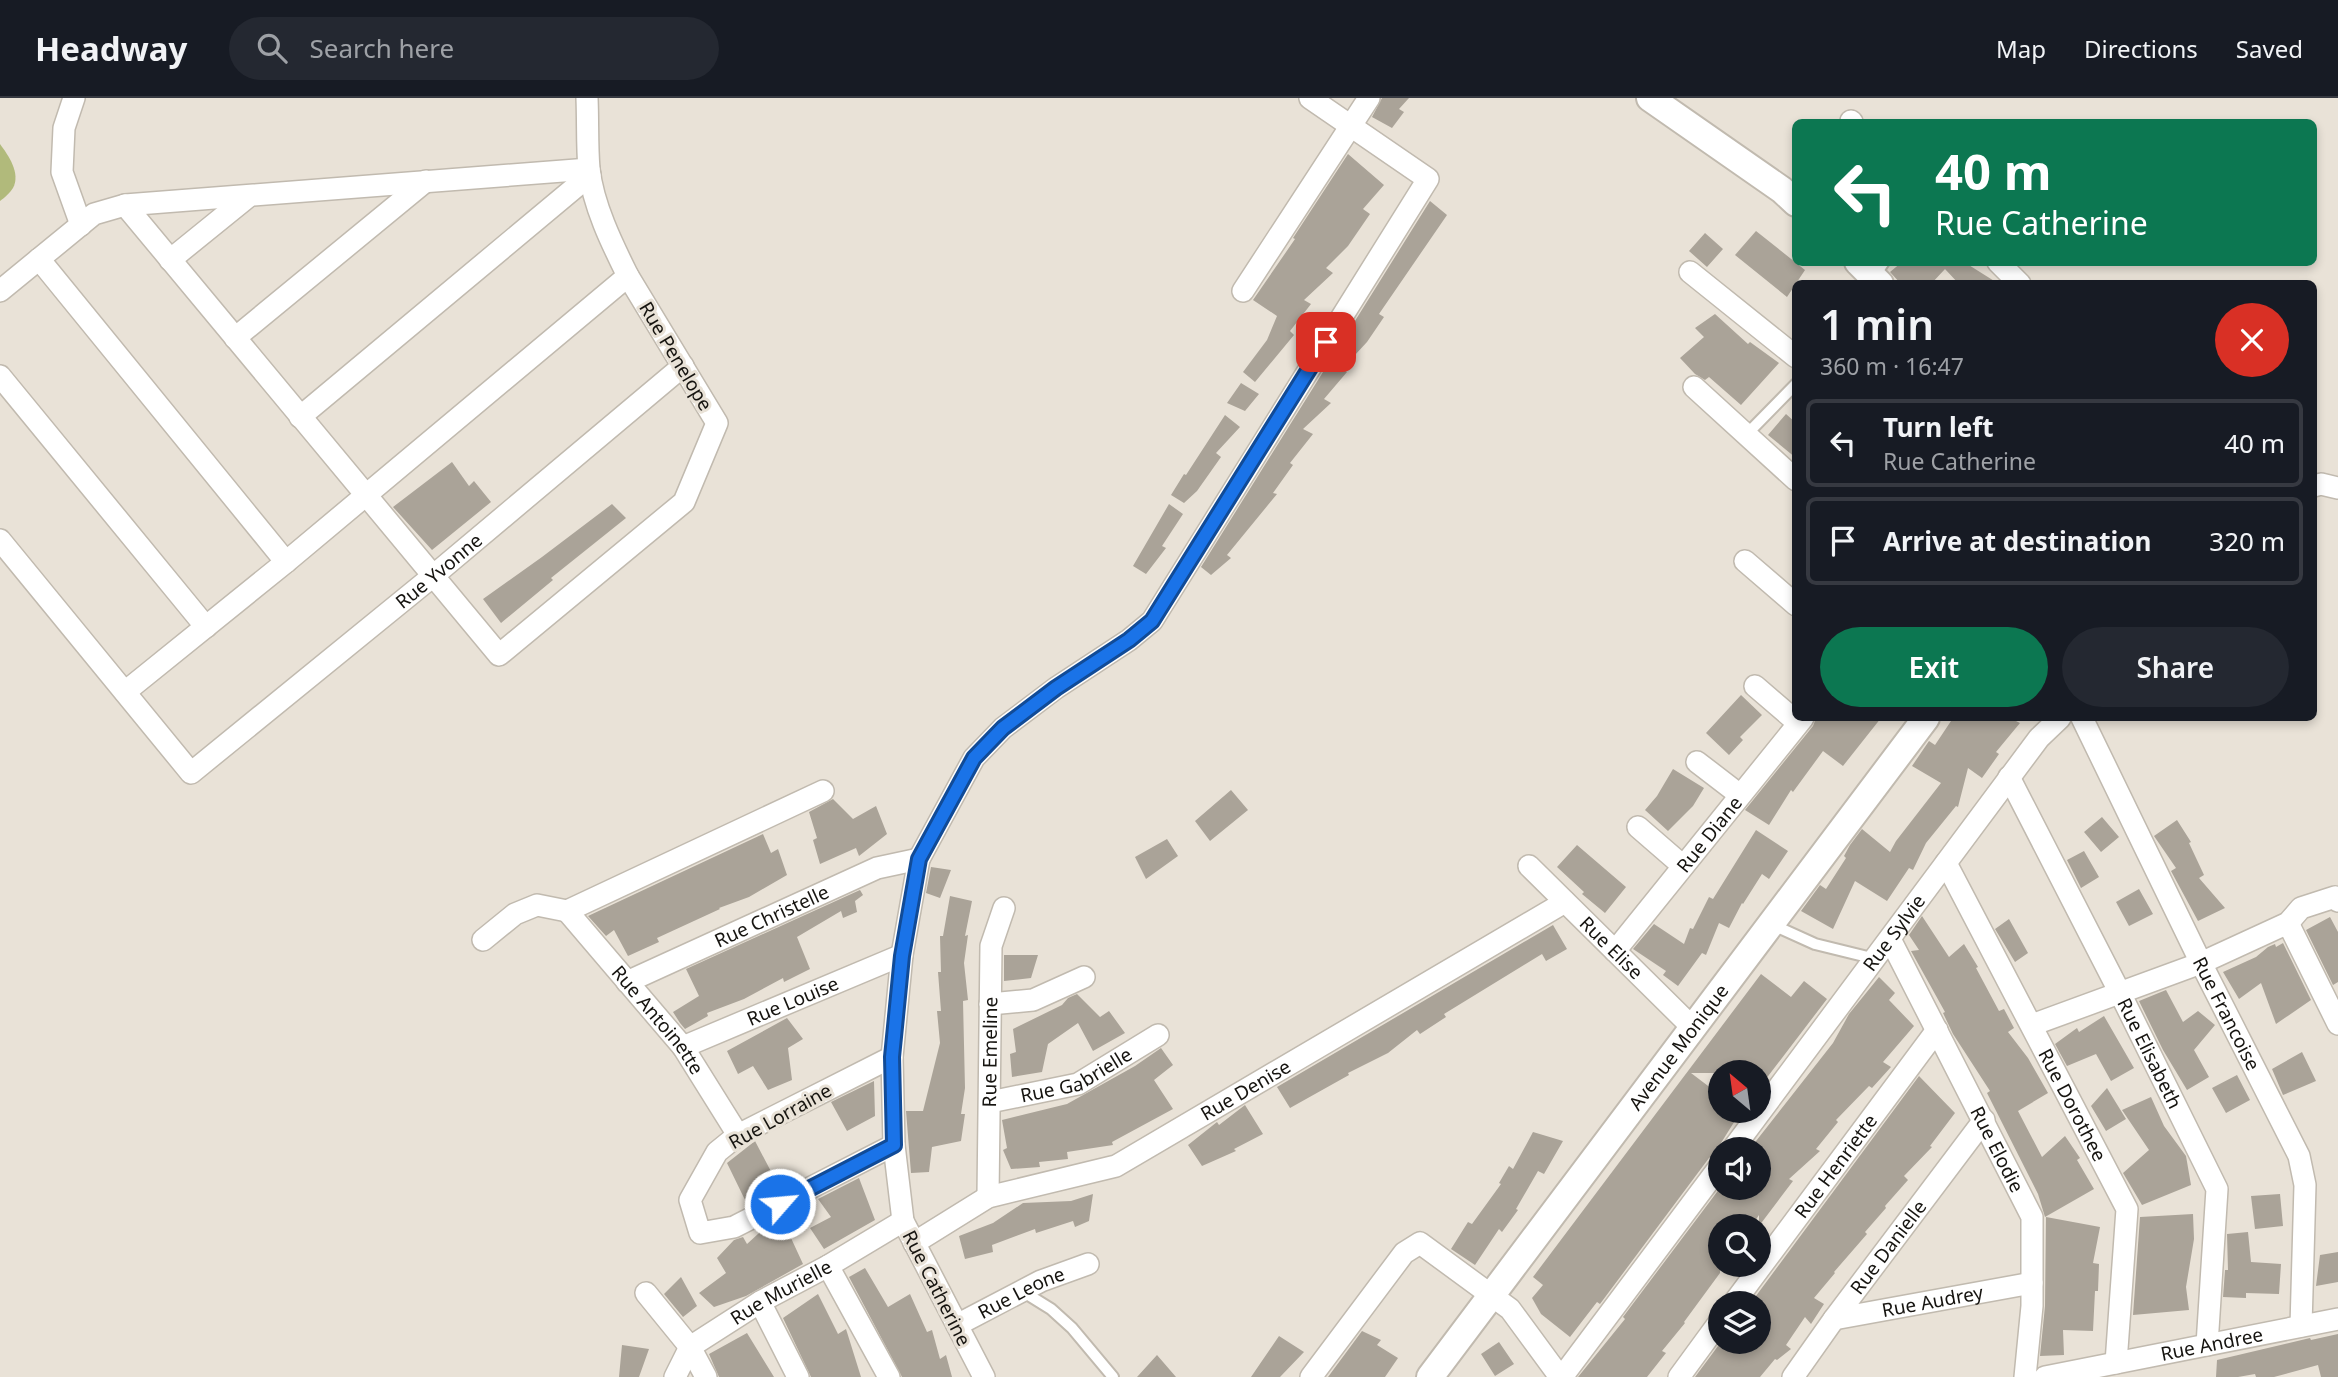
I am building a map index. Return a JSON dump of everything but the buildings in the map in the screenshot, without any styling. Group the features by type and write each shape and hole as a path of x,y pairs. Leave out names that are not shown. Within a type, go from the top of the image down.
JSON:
{"street":[{"path":"74,98 64,128 62,172 80,225"},
{"name":"Rue Penelope","path":"433,576 499,654 684,502 717,423 628,276 599,208 590,172 587,98"},
{"name":"Rue Catherine","path":"984,1377 903,1221 894,1145 892,1057 902,956 919,859 974,758 1003,728 1152,621 1428,179 1310,98"},
{"path":"1242,291 1369,98"},
{"path":"1650,98 1783,190 1792,199"},
{"path":"0,291 94,214 125,205 426,181 590,172"},
{"path":"300,417 590,172"},
{"path":"235,338 426,181"},
{"path":"170,260 249,196"},
{"path":"125,205 433,576"},
{"path":"39,259 286,562"},
{"path":"2002,266 2016,280"},
{"path":"1690,272 1792,354"},
{"path":"0,540 125,692 286,562 628,276"},
{"name":"Rue Yvonne","path":"125,692 191,773 433,576 683,366"},
{"path":"0,376 206,627"},
{"path":"1694,387 1792,476"},
{"path":"2317,485 2338,488"},
{"path":"1745,561 1792,602"},
{"path":"1755,686 1792,713"},
{"name":"Rue Diane","path":"1615,951 1800,721"},
{"name":"Avenue Monique","path":"1430,1377 1924,721"},
{"name":"Rue Sylvie","path":"1742,1137 2050,721"},
{"name":"Rue Francoise","path":"2083,721 2201,963 2299,1156 2305,1185 2301,1326"},
{"path":"1697,762 1740,795"},
{"name":"Rue Elisabeth","path":"2009,777 2217,1189 2207,1345"},
{"path":"483,940 515,914 537,905 567,911 823,790"},
{"path":"1638,827 1683,866"},
{"name":"Rue Christelle","path":"627,982 877,868 919,859"},
{"name":"Rue Dorothee","path":"1946,863 2127,1209 2116,1363"},
{"name":"Rue Elise","path":"1529,866 1693,1028"},
{"path":"2032,1025 2201,963 2288,923 2301,908 2337,899"},
{"name":"Rue Denise","path":"914,1243 988,1197 1116,1166 1565,902"},
{"name":"Rue Emeline","path":"988,1197 991,946 1004,908"},
{"name":"Rue Antoinette","path":"567,911 683,1047 738,1135"},
{"path":"2288,923 2338,1024"},
{"name":"Rue Elodie","path":"1890,939 2032,1217 2032,1283 2025,1377"},
{"name":"Rue Louise","path":"683,1047 902,956"},
{"path":"990,1004 1033,1000 1084,977"},
{"name":"Rue Henriette","path":"1743,1291 1937,1030"},
{"name":"Rue Gabrielle","path":"990,1102 1078,1084 1158,1035"},
{"name":"Rue Lorraine","path":"892,1057 738,1135 717,1152 690,1200 700,1233 734,1227 894,1145"},
{"name":"Rue Danielle","path":"1793,1377 1984,1120"},
{"path":"1311,1377 1404,1253 1420,1243 1510,1309 1561,1377 1708,1182"},
{"name":"Rue Murielle","path":"690,1346 760,1302 828,1266 903,1221"},
{"name":"Rue Leone","path":"957,1325 1041,1281 1088,1264"},
{"path":"828,1266 889,1377"},
{"name":"Rue Audrey","path":"1834,1320 2032,1283"},
{"path":"646,1293 690,1346 706,1377"},
{"path":"760,1302 798,1377"},
{"name":"Rue Andree","path":"2045,1377 2338,1319"},
{"path":"1678,1377 1708,1337"},
{"path":"675,1377 690,1346"}],"lane":[{"path":"1746,435 1792,388"},
{"path":"1770,924 1815,944 1875,959"},
{"path":"1022,1292 1051,1309 1065,1322 1113,1377"}],"green space":[{"path":"0,144 12,164 15,182 9,194 0,201"}],"route":[{"path":"780,1204 894,1145 892,1057 902,956 919,859 974,758 1003,728 1152,621 1326,342"}]}
